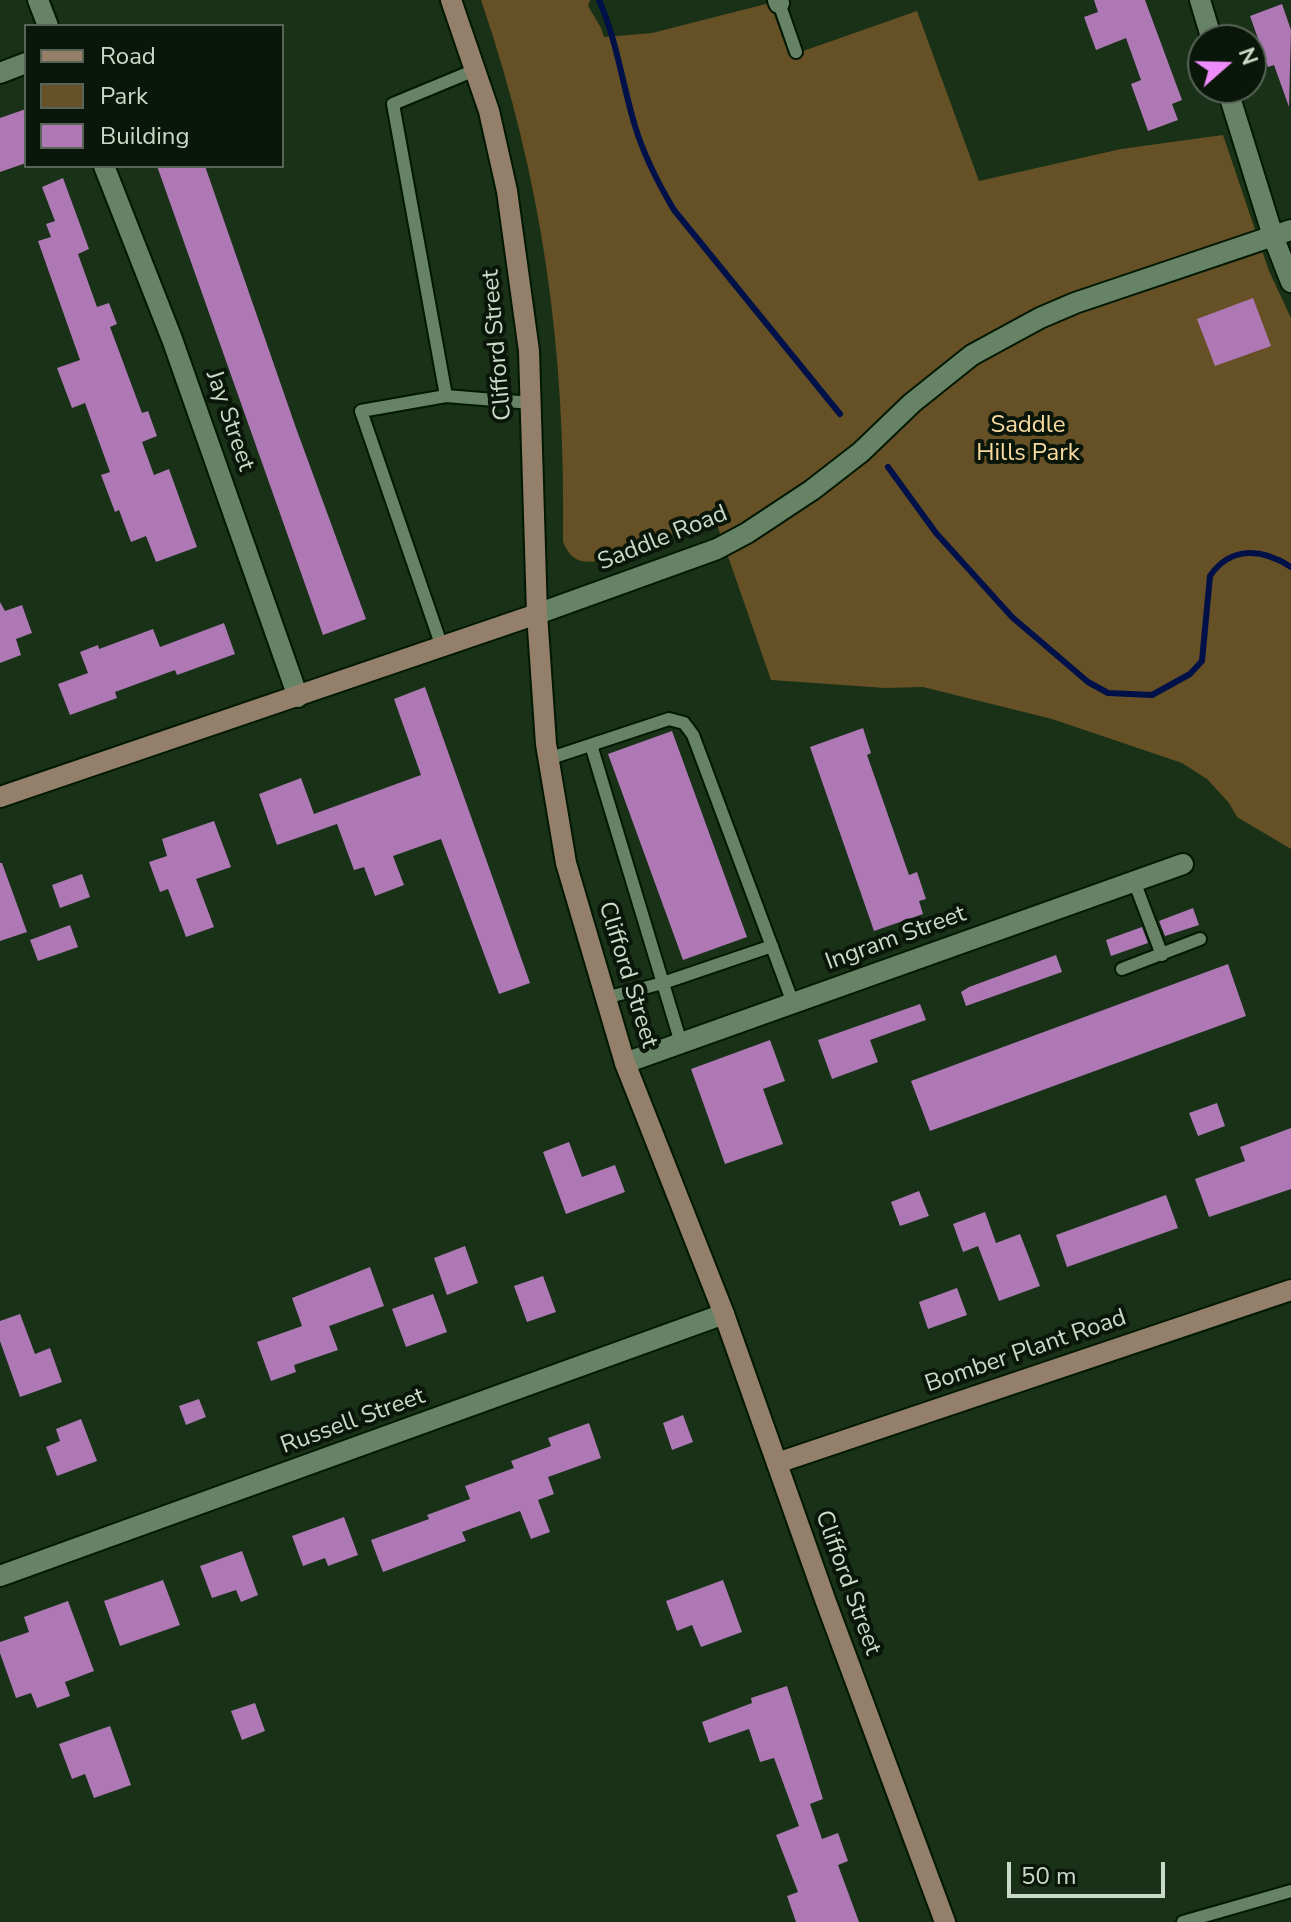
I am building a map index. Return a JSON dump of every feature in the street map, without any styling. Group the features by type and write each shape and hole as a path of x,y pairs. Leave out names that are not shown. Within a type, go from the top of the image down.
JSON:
{"main road":[{"name":"Clifford Street","path":"451,0 489,111 507,191 529,351 537,614 548,759 566,863 625,1063 724,1314 945,1922"},
{"name":"Saddle Road","path":"0,797 537,614"},
{"name":"Bomber Plant Road","path":"777,1463 1291,1290"}],"street":[{"path":"38,0 47,24"},
{"path":"1200,0 1207,24"},
{"path":"0,73 24,64"},
{"path":"1233,104 1282,233 1291,282"},
{"name":"Jay Street","path":"105,168 172,339 298,697"},
{"name":"Saddle Road","path":"537,614 717,549 747,533 812,490 861,452 912,403 972,355 1003,337 1075,303 1282,233"},
{"name":"Ingram Street","path":"625,1063 1183,864"},
{"name":"Russell Street","path":"0,1576 724,1314"}],"lane":[{"path":"778,1 796,52"},
{"path":"446,396 393,104 475,70"},
{"path":"442,647 361,411 446,396 531,403"},
{"path":"548,759 669,719 684,723 693,735 793,1003"},
{"path":"591,745 681,1043"},
{"path":"1134,881 1162,955"},
{"path":"1122,969 1200,939"},
{"path":"605,998 663,983 772,946"},
{"path":"1183,1922 1291,1891"}],"green space":[{"name":"Saddle Hills Park","path":"481,0 590,0 588,6 604,37 652,33 770,3 789,56 917,11 979,181 1121,149 1223,135 1269,271 1291,318 1291,849 1237,817 1207,779 1182,763 1052,719 923,687 885,688 771,680 715,519 598,561 581,561 569,553 563,542 560,402 546,267 520,134"}],"building":[{"path":"1094,0 1145,0 1182,100 1172,104 1178,120 1148,131 1131,84 1141,80 1126,38 1096,50 1084,17 1098,12"},
{"path":"1282,4 1291,30 1289,107 1274,65 1268,67 1267,64 1267,24 1253,24 1250,16"},
{"path":"24,110 24,164 0,172 0,118"},
{"path":"158,168 206,168 366,619 323,635"},
{"path":"63,178 89,249 78,254 97,307 109,303 117,324 110,327 142,413 148,411 157,436 142,442 154,475 169,469 197,547 156,562 146,536 131,542 119,510 115,512 101,475 110,472 85,403 72,408 57,368 80,360 38,241 51,237 46,224 55,221 42,187"},
{"path":"1253,298 1271,346 1215,366 1197,319"},
{"path":"0,602 5,611 22,605 32,633 16,639 21,655 0,663"},
{"path":"224,623 235,654 177,675 175,670 115,692 117,698 70,715 58,684 88,673 80,652 98,645 99,649 153,629 160,647"},
{"path":"425,687 530,983 499,994 441,839 393,856 404,885 375,896 364,867 354,870 337,824 277,845 259,794 301,778 314,814 421,775 394,699"},
{"path":"863,728 871,753 867,755 909,875 917,872 926,899 919,901 923,914 874,931 810,747"},
{"path":"672,731 747,937 683,960 608,754"},
{"path":"214,821 231,867 196,879 214,927 186,937 168,889 160,892 149,862 167,856 162,839"},
{"path":"0,863 27,932 0,941"},
{"path":"82,874 90,897 60,908 52,885"},
{"path":"1193,908 1199,925 1165,936 1159,921"},
{"path":"70,925 78,947 38,961 30,940"},
{"path":"1142,927 1148,943 1111,956 1106,940"},
{"path":"1056,955 1062,972 966,1006 961,992 969,987"},
{"path":"1228,964 1246,1016 930,1131 911,1081"},
{"path":"920,1004 926,1020 870,1040 878,1062 832,1079 818,1040"},
{"path":"770,1040 785,1081 763,1089 783,1144 725,1164 691,1069"},
{"path":"1217,1103 1225,1126 1198,1136 1189,1113"},
{"path":"1291,1128 1291,1189 1209,1217 1195,1179 1245,1161 1240,1147"},
{"path":"569,1142 582,1177 615,1165 625,1192 566,1214 543,1152"},
{"path":"919,1191 929,1216 900,1226 891,1202"},
{"path":"1166,1195 1178,1228 1067,1267 1056,1235"},
{"path":"985,1212 996,1243 1020,1234 1040,1286 999,1301 978,1246 963,1252 953,1224"},
{"path":"465,1246 478,1283 447,1295 434,1258"},
{"path":"370,1267 384,1306 329,1326 338,1350 294,1365 296,1372 271,1381 257,1342 302,1326 292,1298"},
{"path":"543,1276 556,1312 527,1322 514,1286"},
{"path":"957,1288 967,1315 928,1329 919,1302"},
{"path":"433,1294 447,1332 406,1347 392,1309"},
{"path":"20,1314 35,1354 50,1348 62,1382 20,1397 0,1341 0,1321"},
{"path":"199,1399 206,1417 186,1425 179,1406"},
{"path":"683,1415 693,1442 672,1450 663,1423"},
{"path":"81,1419 97,1461 57,1476 46,1447 60,1441 56,1429"},
{"path":"589,1423 601,1458 548,1477 554,1494 538,1500 550,1532 531,1539 520,1511 462,1532 466,1541 383,1572 371,1540 429,1519 427,1515 470,1499 465,1486 514,1468 511,1461 551,1446 548,1438"},
{"path":"344,1517 358,1555 328,1566 325,1558 303,1566 292,1536"},
{"path":"242,1551 258,1595 241,1602 236,1590 212,1598 200,1566"},
{"path":"163,1580 180,1625 120,1646 104,1601"},
{"path":"723,1580 742,1632 701,1647 692,1625 677,1631 666,1601"},
{"path":"68,1601 94,1671 65,1682 70,1696 37,1708 31,1693 16,1698 0,1653 0,1642 29,1632 24,1617"},
{"path":"787,1686 823,1799 810,1804 822,1839 838,1833 848,1861 838,1865 859,1922 796,1922 787,1896 798,1892 776,1835 799,1826 774,1758 760,1762 749,1729 709,1743 702,1722 752,1703 751,1698"},
{"path":"255,1703 265,1731 242,1740 231,1711"},
{"path":"110,1726 131,1785 94,1798 85,1774 72,1779 59,1744"}],"waterway":[{"path":"599,0 639,137 668,200 840,414"},
{"path":"888,467 936,533 1012,617 1088,682 1108,693 1152,695 1190,674 1202,661 1210,576 1228,559 1248,553 1259,554 1291,567"}]}
